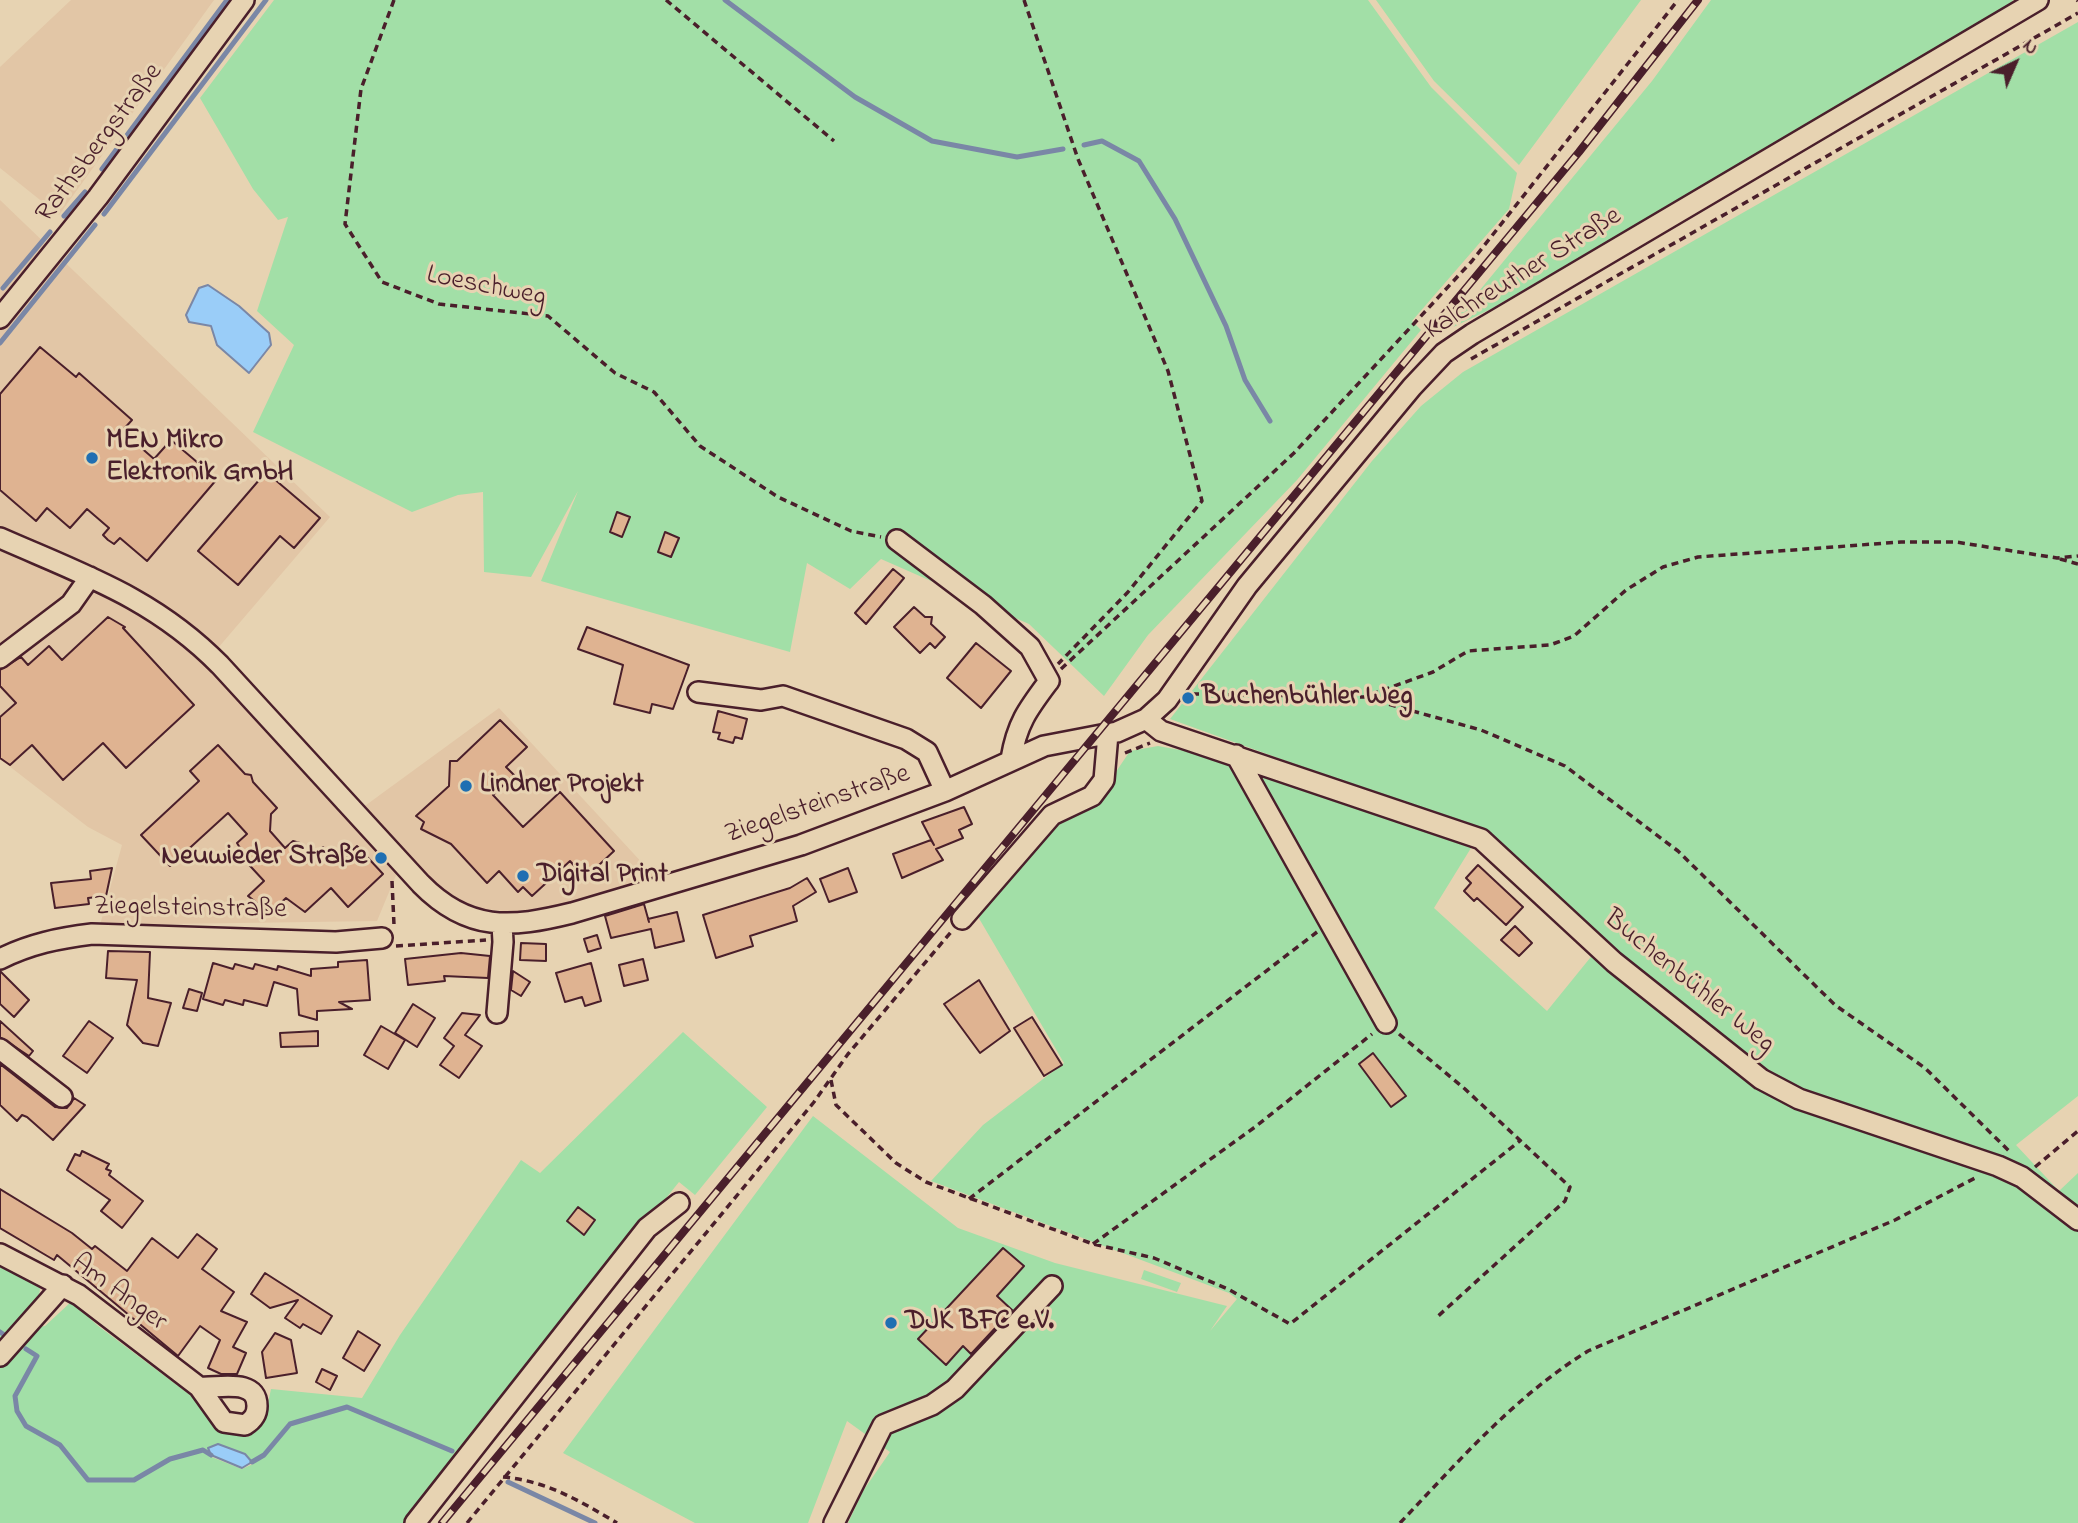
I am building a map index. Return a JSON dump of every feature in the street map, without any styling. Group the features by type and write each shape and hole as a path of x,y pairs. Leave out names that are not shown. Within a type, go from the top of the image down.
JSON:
{"street":[{"name":"Rathsbergstraße","path":"0,318 98,197 244,0"},
{"name":"Kalchreuther Straße","path":"1153,725 1261,569 1412,387 1444,354 1472,334 2038,0"},
{"path":"0,538 152,607 201,646 434,897 453,912 473,920 502,924 497,1013"},
{"path":"897,540 992,613 1030,647 1048,678 1016,731 1011,759"},
{"path":"0,658 71,604 90,577"},
{"path":"698,692 761,700 783,696 906,739 927,752 944,791"},
{"name":"Ziegelsteinstraße","path":"502,924 545,920 801,845 944,791 1011,759 1056,743 1153,725"},
{"name":"Buchenbühler Weg","path":"1153,725 1481,839 1614,962 1761,1079 1799,1100 1998,1166 2022,1177 2078,1220"},
{"path":"962,919 1052,815 1092,796 1104,780 1108,734"},
{"path":"1236,755 1386,1023"},
{"name":"Ziegelsteinstraße","path":"0,958 58,938 92,934 389,942"},
{"path":"0,1049 62,1097"},
{"path":"415,1523 647,1228 679,1203"},
{"name":"Am Anger","path":"0,1254 63,1285 199,1387"},
{"path":"0,1356 63,1285"},
{"path":"834,1523 883,1425 932,1405 955,1389 1052,1286"}],"path":[{"name":"Loeschweg","path":"394,0 361,89 345,224 382,282 439,304 548,316 615,373 654,392 700,446 744,475 778,496 851,531 897,540"},
{"path":"666,0 834,141"},
{"path":"1024,0 1078,159 1168,371 1202,501 1128,592 1048,678"},
{"path":"1048,678 1294,453 1472,261 1651,38 1678,0"},
{"path":"1460,365 2078,13"},
{"path":"1364,697 1433,672 1468,651 1550,645 1574,636 1626,590 1663,567 1698,557 1901,542 1956,542 2057,558 2078,564"},
{"path":"2057,558 2078,556"},
{"path":"1128,592 1136,598"},
{"path":"1194,685 1186,694 1364,697 1481,730 1564,766 1678,851 1835,1005 1925,1068 2008,1148 2022,1177 2078,1131"},
{"path":"1105,764 1134,747 1152,743 1153,725"},
{"path":"400,860 391,871 389,942 486,941 502,924"},
{"path":"467,1523 831,1080 848,1054 962,919"},
{"path":"968,1199 1329,922"},
{"path":"1093,1244 1255,1127 1386,1023 1521,1140 1570,1187 1565,1201 1436,1318"},
{"path":"831,1080 836,1105 897,1163 926,1182 1093,1244 1154,1258 1228,1289 1290,1324 1521,1140"},
{"path":"1400,1523 1514,1405 1548,1376 1588,1351 1895,1220 1998,1166"},
{"path":"503,1476 531,1479 566,1493 617,1523"}],"shaded area":[{"path":"71,0 214,0 59,215 0,168 0,67"},
{"path":"0,200 330,517 218,648 362,808 499,708 658,880 532,914 466,907 404,856 377,921 100,925 122,845 88,827 0,759"}],"green space":[{"path":"274,0 1368,0 1431,87 1517,173 1509,209 1412,321 1421,330 1297,480 1148,635 1104,696 1029,624 881,559 850,589 807,563 790,652 541,581 578,491 531,577 484,572 483,492 458,495 412,512 253,432 294,345 257,311 288,217 278,220 253,189 200,98"},
{"path":"1376,0 1641,0 1519,165 1434,81"},
{"path":"1711,0 2013,0 2009,6 1491,309 1447,330 1652,81"},
{"path":"2078,22 2078,1096 2016,1145 2059,1191 2078,1173 2078,1523 848,1523 863,1491 890,1452 847,1421 808,1523 695,1523 563,1453 813,1116 958,1228 1055,1263 1227,1306 1210,1331 1237,1299 1229,1293 931,1181 983,1125 1064,1063 977,915 1069,810 1101,794 1130,751 1158,746 1219,757 1471,848 1434,908 1547,1011 1603,942 1483,832 1170,719 1372,461 1421,406 1463,372"},
{"path":"683,1032 767,1107 695,1195 679,1182 405,1523 0,1523 0,1365 39,1327 45,1326 72,1301 97,1325 194,1398 220,1426 248,1437 264,1422 271,1389 362,1398 400,1335 521,1160 540,1173","holes":["209,1448 245,1454 253,1464 242,1469 209,1456"]},
{"path":"0,1266 40,1288 39,1298 0,1345"},
{"path":"1144,1270 1181,1283 1177,1292 1141,1279"}],"water":[{"path":"208,285 239,306 269,333 271,345 249,373 217,345 211,326 189,322 186,315 199,288"},
{"path":"218,1444 245,1454 252,1462 242,1468 211,1455 208,1448"}],"building":[{"path":"40,347 76,377 79,373 132,420 122,431 154,459 171,440 217,479 147,561 120,538 114,544 108,540 103,535 109,528 87,509 70,528 47,508 36,521 0,490 0,394"},
{"path":"266,472 320,518 294,548 280,536 238,585 198,551"},
{"path":"617,512 630,517 622,537 610,532"},
{"path":"665,532 679,538 671,557 658,552"},
{"path":"893,569 904,578 866,624 855,613"},
{"path":"914,607 925,617 932,617 931,624 945,637 935,648 930,643 920,653 894,627"},
{"path":"108,617 125,627 123,628 194,705 126,768 103,743 63,780 32,745 10,765 0,758 0,717 16,703 0,686 0,670 21,657 28,665 49,646 62,660"},
{"path":"587,627 689,665 673,709 652,704 650,713 614,704 623,665 578,649"},
{"path":"976,643 1011,671 981,708 947,678"},
{"path":"718,711 747,719 742,739 735,737 733,743 718,739 720,733 713,732"},
{"path":"500,720 527,747 506,767 514,775 493,795 523,827 560,792 614,851 585,878 570,861 532,896 523,887 518,892 499,871 487,883 451,844 421,829 424,822 416,816 449,786 450,761 457,761"},
{"path":"218,745 245,774 251,775 253,782 277,808 271,814 270,831 285,848 293,841 300,843 305,864 323,847 338,864 357,846 383,874 348,907 331,888 305,912 286,898 270,913 248,896 264,881 240,855 243,853 237,843 247,834 228,813 170,866 141,835 199,781 190,771"},
{"path":"964,807 972,824 959,830 963,838 936,849 943,860 902,878 893,854 931,840 934,845 922,822"},
{"path":"1478,865 1523,907 1506,925 1477,898 1474,901 1464,891 1471,883 1466,878"},
{"path":"112,868 106,896 88,898 89,904 55,908 51,883 91,879 90,871"},
{"path":"848,868 857,892 829,902 820,879"},
{"path":"807,878 816,892 793,906 797,921 750,936 753,946 716,958 703,915 790,888"},
{"path":"644,904 648,919 677,912 684,941 655,948 651,929 611,938 605,916"},
{"path":"1515,926 1532,943 1519,956 1501,940"},
{"path":"597,935 601,948 588,952 584,939"},
{"path":"521,943 546,944 546,961 520,960"},
{"path":"108,951 150,952 148,998 171,1003 158,1046 143,1043 127,1025 137,980 106,978"},
{"path":"461,953 490,956 488,978 444,976 445,981 408,985 405,959"},
{"path":"643,959 648,980 624,986 619,965"},
{"path":"367,960 370,1000 339,1002 352,1009 317,1011 317,1020 299,1015 297,989 274,982 267,1006 244,1000 243,1005 225,1000 223,1005 203,999 213,963 233,969 235,964 253,969 255,964 277,970 278,966 311,976 311,969 338,967 338,962"},
{"path":"591,963 601,1001 585,1006 582,997 565,1002 556,973"},
{"path":"0,971 29,1000 14,1017 0,1004"},
{"path":"513,971 530,982 521,996 511,990"},
{"path":"979,980 1010,1031 980,1053 944,1004"},
{"path":"189,989 202,993 197,1011 183,1008"},
{"path":"413,1004 435,1018 417,1047 395,1033"},
{"path":"462,1013 480,1015 465,1035 482,1046 459,1078 440,1065 454,1046 444,1038"},
{"path":"1032,1017 1062,1065 1044,1076 1014,1028"},
{"path":"0,1021 33,1051 29,1056 0,1037"},
{"path":"89,1021 113,1038 87,1073 63,1056"},
{"path":"381,1026 405,1040 388,1069 364,1055"},
{"path":"318,1031 318,1046 281,1047 280,1033"},
{"path":"1373,1053 1406,1096 1391,1107 1359,1064"},
{"path":"0,1064 55,1107 67,1108 74,1098 85,1105 53,1140 27,1117 22,1115 17,1121 0,1105"},
{"path":"82,1151 109,1164 106,1169 111,1171 109,1175 143,1201 122,1228 101,1211 110,1200 67,1170 75,1154 80,1156"},
{"path":"0,1189 72,1233 92,1249 95,1246 127,1271 152,1238 178,1258 197,1234 217,1249 202,1269 234,1292 221,1311 247,1322 233,1347 246,1353 237,1374 221,1374 208,1368 220,1340 200,1326 178,1356 57,1255 54,1260 0,1228"},
{"path":"578,1207 595,1220 584,1235 567,1221"},
{"path":"1003,1248 1024,1266 997,1296 1012,1310 971,1354 963,1346 946,1365 918,1339"},
{"path":"265,1273 332,1316 321,1334 303,1324 300,1328 285,1318 298,1300 270,1308 251,1294"},
{"path":"358,1331 380,1345 364,1371 343,1358"},
{"path":"275,1333 291,1340 297,1373 266,1378 262,1352"},
{"path":"322,1369 337,1376 330,1390 316,1382"}],"waterway":[{"path":"102,169 227,0"},
{"path":"104,214 266,0"},
{"path":"725,0 855,97 932,141 1017,157 1063,149"},
{"path":"1084,145 1102,141 1139,161 1175,219 1226,326 1245,380 1270,421"},
{"path":"64,216 85,192"},
{"path":"0,343 95,225"},
{"path":"3,288 50,232"},
{"path":"26,1349 37,1356 15,1396 17,1411 26,1426 60,1445 88,1480 134,1480 170,1459 203,1450 211,1455"},
{"path":"252,1462 264,1455 290,1424 347,1407 452,1451"},
{"path":"508,1482 595,1523"}],"railway":[{"path":"442,1523 1579,152 1698,0"}],"place":[{"name":"MEN Mikro Elektronik GmbH","path":"92,458"},
{"name":"Buchenbühler Weg","path":"1188,698"},
{"name":"Lindner Projekt","path":"466,786"},
{"name":"Neuwieder Straße","path":"381,858"},
{"name":"Digital Print","path":"523,876"},
{"name":"DJK BFC e.V.","path":"891,1323"}]}
